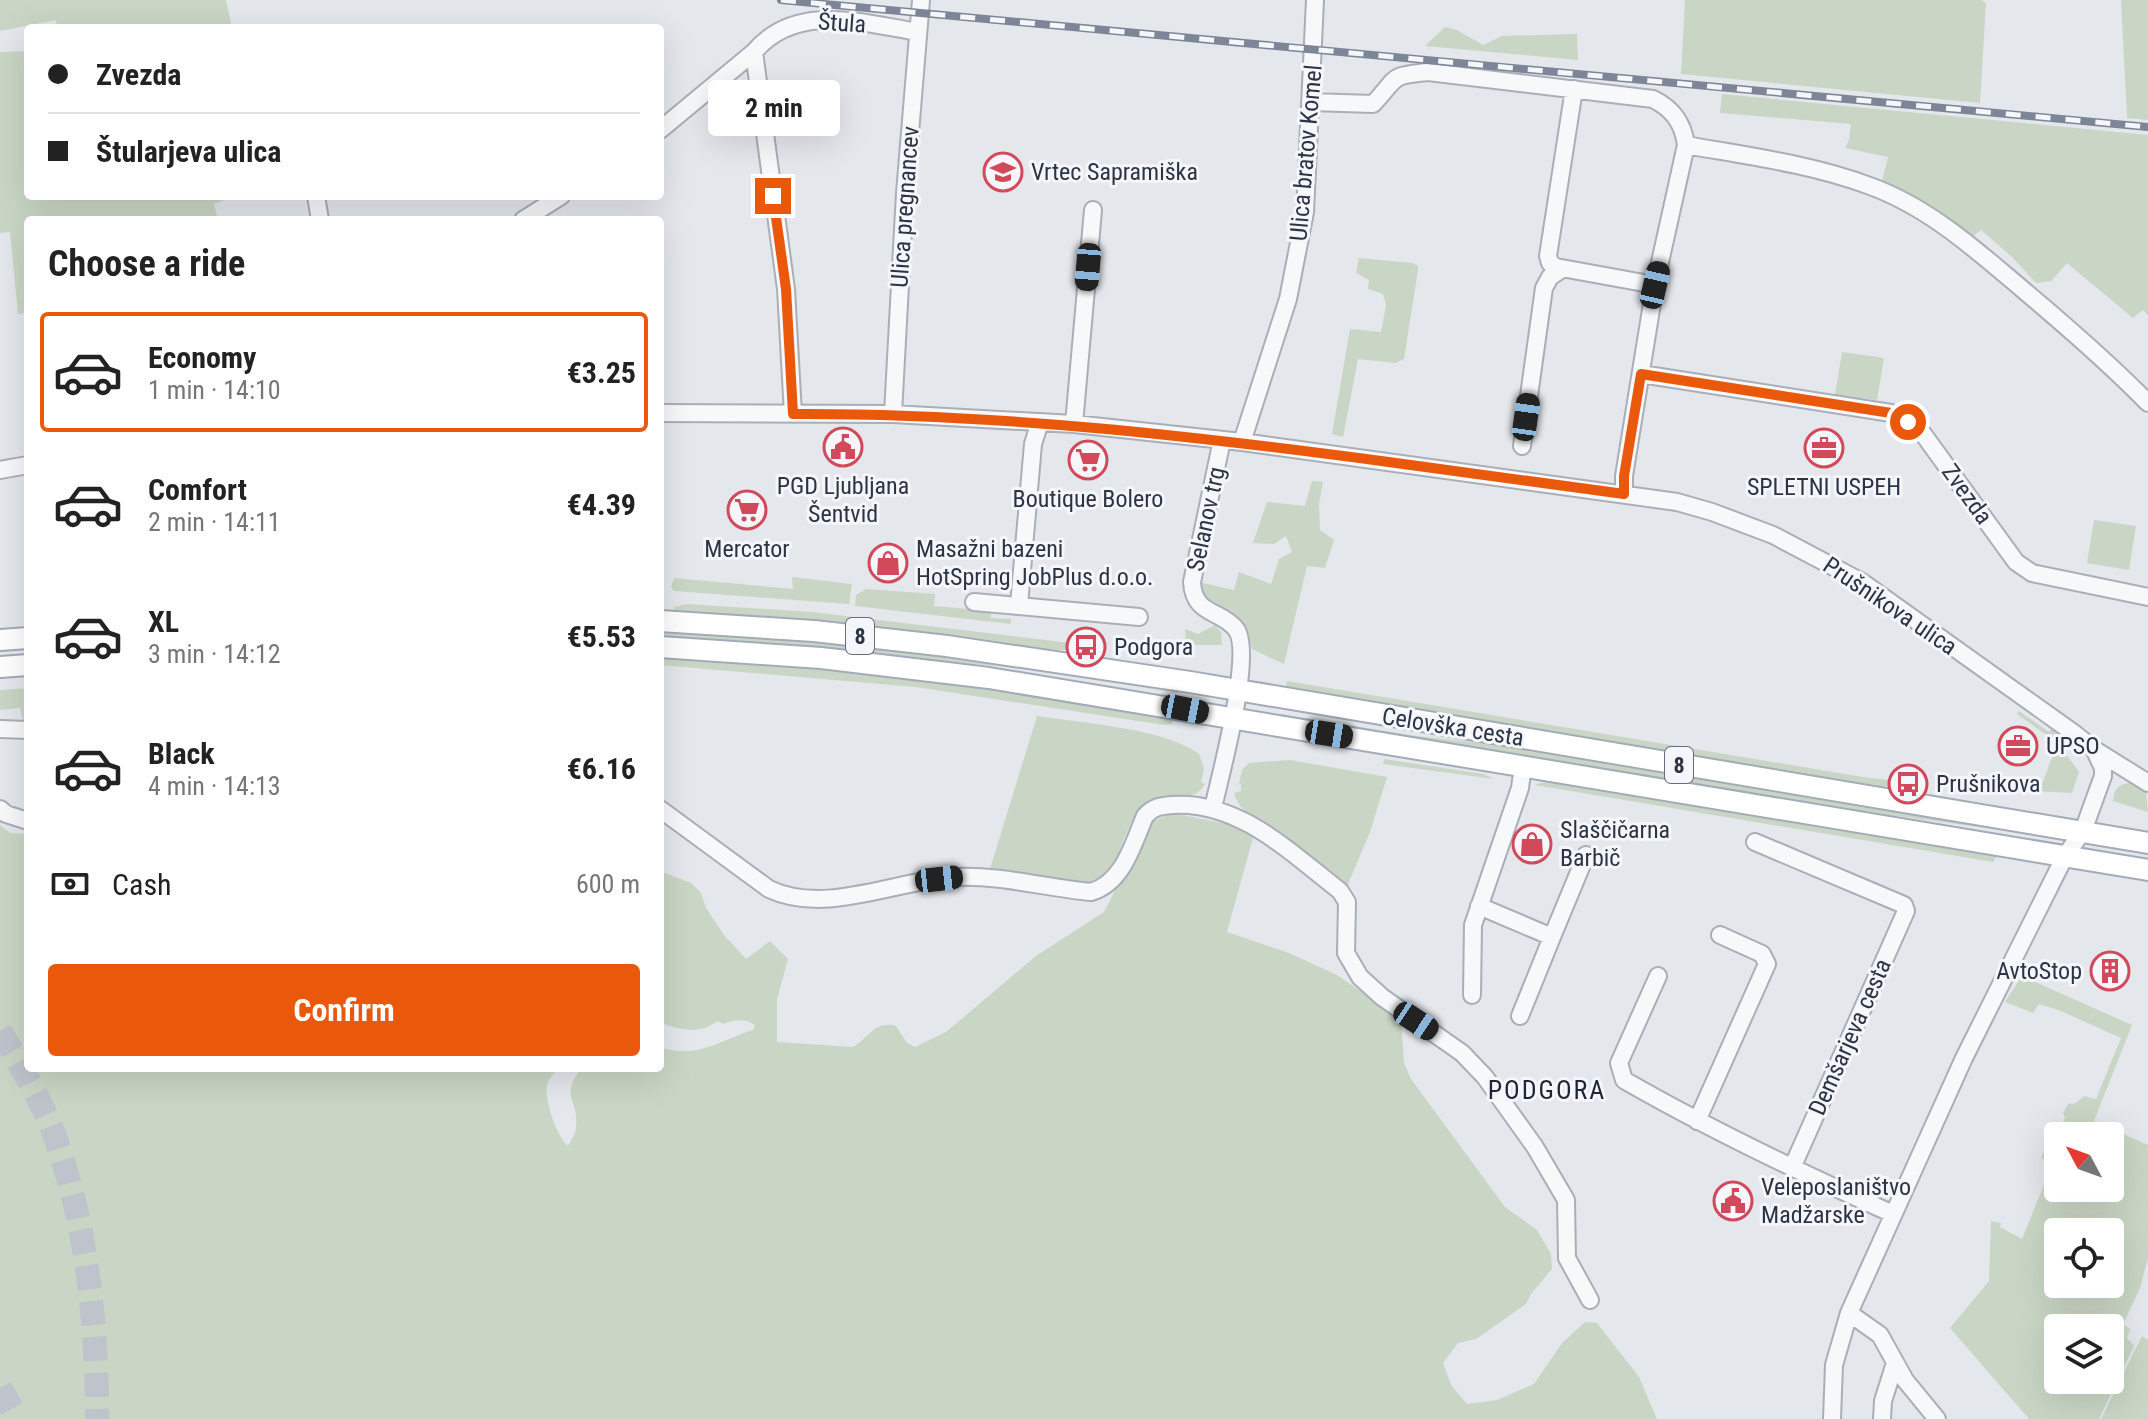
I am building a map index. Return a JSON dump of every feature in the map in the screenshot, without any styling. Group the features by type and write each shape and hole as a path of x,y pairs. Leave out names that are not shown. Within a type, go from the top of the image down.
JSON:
{"main road":[{"name":"Celovška cesta","path":"664,621 814,631 947,646 1239,690 2148,843"},
{"path":"0,640 24,638"},
{"name":"Celovška cesta","path":"664,647 917,668 2148,870"},
{"path":"0,667 24,665"}],"street":[{"name":"Ulica pregnancev","path":"893,414 905,193 921,0"},
{"name":"Ulica bratov Komel","path":"1242,442 1288,299 1305,212 1315,0"},
{"name":"Štula","path":"664,127 777,30 816,19 918,32"},
{"path":"754,52 786,289 793,414"},
{"path":"1311,102 1373,104 1390,82 1402,75 1428,72 1653,99 1663,104 1683,127 1686,145 1655,285 1624,476 1624,494"},
{"path":"1574,89 1548,256 1550,263 1562,269 1655,285"},
{"path":"1686,145 1789,163 1859,182 1924,212 1976,250 2091,348 2148,403"},
{"path":"529,216 555,200"},
{"path":"1074,424 1093,210"},
{"path":"1522,446 1544,288 1550,277 1562,269"},
{"name":"Zvezda","path":"1641,374 1891,413 1921,431 2016,562 2032,573 2148,597"},
{"name":"Prušnikova ulica","path":"664,413 893,414 1074,424 1242,442 1677,502 1773,535 1832,564 1862,582 2094,749"},
{"path":"1019,605 1033,444 1040,422"},
{"name":"Selanov trg","path":"1213,808 1239,690 1240,638 1235,628 1199,605 1192,592 1193,571 1222,440"},
{"path":"0,470 24,466"},
{"path":"974,602 1139,617"},
{"path":"0,729 24,730"},
{"path":"2094,749 2148,783"},
{"path":"1832,1419 1834,1365 1849,1313 1997,989 2065,856 2083,831 2103,776 2103,768 2094,749"},
{"path":"1472,995 1473,925 1520,788 1523,766"},
{"path":"664,812 769,889 809,901 956,877 998,879 1091,892 1102,889 1114,879 1151,809 1183,804 1213,808 1241,819 1273,839 1340,891 1347,902 1346,953 1360,977 1382,997 1462,1053 1485,1077 1535,1147 1566,1200 1567,1258 1590,1300"},
{"path":"0,809 24,820"},
{"name":"Demšarjeva cesta","path":"1755,842 1904,905 1906,911 1792,1168"},
{"path":"1520,1016 1586,855"},
{"path":"1479,906 1552,937"},
{"path":"1697,1121 1767,964 1762,954 1720,935"},
{"path":"1658,976 1619,1063 1624,1080 1697,1121 1893,1214"},
{"path":"1849,1313 1880,1335 1915,1394 1937,1419"},
{"path":"1882,1419 1883,1401 1895,1363"}],"green space":[{"path":"0,0 226,0 231,24 56,24 56,20 0,31"},
{"path":"1685,0 1981,0 1986,3 1980,103 1681,74"},
{"path":"2121,0 2148,0 2148,120 2127,118"},
{"path":"1445,27 1457,30 1483,45 1502,36 1577,34 1578,60 1425,46"},
{"path":"24,51 24,200 224,200 214,204 217,216 24,216 24,313 18,314 10,232 0,233 0,52"},
{"path":"1722,94 2148,135 2148,315 2143,310 2133,318 2067,263 2051,281 2036,283 1981,230 1971,238 1881,185 1888,157 1845,148 1851,124 1720,113"},
{"path":"1359,258 1412,263 1418,266 1418,270 1404,359 1396,363 1358,359 1343,437 1332,434 1350,329 1381,332 1386,305 1383,294 1368,289 1369,280 1356,273"},
{"path":"1842,352 1884,358 1877,400 1835,395"},
{"path":"1312,481 1323,482 1319,504 1320,530 1334,540 1325,568 1307,566 1284,664 1252,649 1247,628 1206,601 1201,596 1199,582 1234,590 1239,572 1271,584 1279,559 1292,552 1286,536 1274,544 1253,543 1267,502 1305,506"},
{"path":"2094,520 2136,526 2129,570 2087,563"},
{"path":"792,577 852,584 849,604 674,591 671,587 674,578 793,589"},
{"path":"866,589 935,594 934,606 991,611 991,618 1011,619 1011,624 855,606 856,595"},
{"path":"687,604 812,612 1079,644 1078,649 1043,651 674,612 674,607"},
{"path":"1215,625 1221,632 1222,645 1186,645 1185,629 1198,634"},
{"path":"664,629 920,653 1178,690 1178,693 1020,668 664,638"},
{"path":"664,655 916,677 1173,716 1172,724 1164,725 916,687 664,665"},
{"path":"1287,681 1901,781 1900,785 1874,788 1285,691"},
{"path":"24,688 24,722 20,708 0,710 0,690"},
{"path":"2019,711 2049,732 2052,728 2066,738 2059,744 2017,714"},
{"path":"1281,714 1416,736 1520,747 2011,828 2010,831 1821,806 1281,717"},
{"path":"1037,716 1144,732 1184,745 1199,754 1204,768 1201,782 1205,784 1194,794 1165,796 1145,805 1131,824 1110,872 1094,884 1048,883 990,869"},
{"path":"2056,747 2079,772 2072,793 2033,791 2036,783 2042,784"},
{"path":"1384,759 1483,774 1494,779 1383,764"},
{"path":"1290,760 1387,777 1370,832 1345,891 1290,844 1250,816 1234,793 1241,791 1242,770 1249,763"},
{"path":"1554,779 1998,854 1993,862 1535,785"},
{"path":"2130,783 2146,793 2148,812 2113,801 2117,788"},
{"path":"1171,813 1239,826 1254,834 1227,932 1289,953 1337,975 1401,1019 1404,1063 1411,1079 1505,1207 1537,1230 1551,1254 1552,1269 1526,1304 1476,1339 1458,1343 1443,1363 1451,1385 1467,1404 1497,1400 1534,1384 1562,1343 1585,1322 1597,1323 1639,1377 1657,1419 0,1419 0,825 10,833 24,834 24,1072 555,1072 547,1085 547,1099 556,1127 568,1146 576,1127 571,1086 579,1072 664,1072 664,1048 697,1050 753,1030 755,1025 743,1021 723,1024 718,1021 690,1030 664,1024 664,873 691,883 701,893 706,908 724,935 746,959 770,941 788,959 777,999 777,1042 853,1047 877,1028 889,1025 896,1026 907,1043 915,1047 946,1032 1036,956 1104,912 1150,823"},
{"path":"2022,976 2132,1025 2094,1121 2096,1122 2063,1122 2063,1113 2068,1104 2076,1103 2084,1096 2096,1099 2121,1038 2039,1004 2033,1013 2005,1002"},
{"path":"2124,1134 2148,1145 2148,1258 2140,1288 2124,1322 2124,1314 2044,1314 2044,1394 2111,1394 2099,1419 2029,1419 1950,1328 1989,1281 1991,1221 2001,1223 2000,1227 2022,1239 2044,1185 2044,1202 2124,1202"},
{"path":"2124,1325 2130,1329 2127,1338 2134,1346 2124,1367"},
{"path":"2142,1336 2148,1340 2148,1419 2101,1419 2113,1394 2124,1394 2124,1372"}],"tunnel":[{"path":"0,1031 29,1081 54,1134 75,1203 92,1311 97,1419"},
{"path":"0,1388 18,1419"}],"railway":[{"path":"781,0 2148,127"}],"place":[{"name":"Vrtec Sapramiška","path":"1003,172"},
{"name":"PGD Ljubljana Šentvid","path":"843,447"},
{"name":"SPLETNI USPEH","path":"1824,448"},
{"name":"Boutique Bolero","path":"1088,460"},
{"name":"Mercator","path":"747,510"},
{"name":"Masažni bazeni HotSpring JobPlus d.o.o.","path":"888,563"},
{"name":"Podgora","path":"1086,647"},
{"name":"UPSO","path":"2018,746"},
{"name":"Prušnikova","path":"1908,784"},
{"name":"Slaščičarna Barbič","path":"1532,844"},
{"name":"AvtoStop","path":"2110,971"},
{"name":"Veleposlaništvo Madžarske","path":"1733,1201"}],"district":[{"name":"PODGORA","path":"1547,1090"}],"route":[{"path":"773,196 786,289 793,414 893,414 1074,424 1242,442 1624,494 1624,476 1641,374 1891,413 1908,422"}]}
